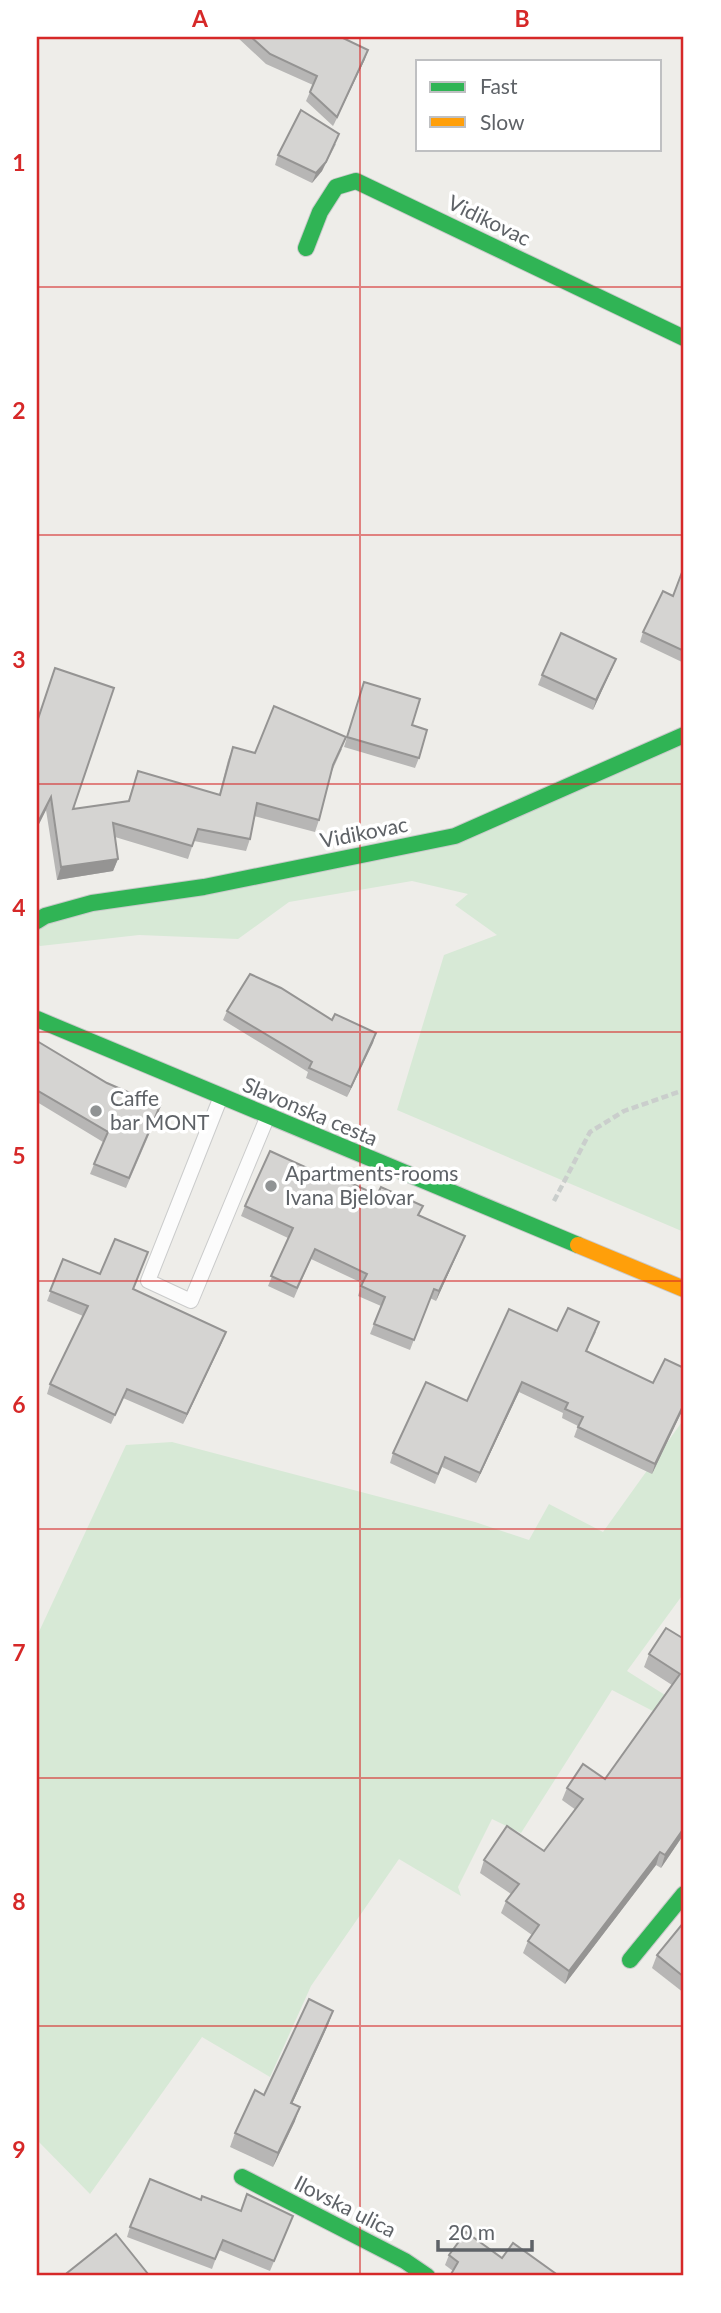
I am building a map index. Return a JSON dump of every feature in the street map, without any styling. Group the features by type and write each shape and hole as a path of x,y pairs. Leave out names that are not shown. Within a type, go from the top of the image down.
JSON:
{"street":[{"name":"Vidikovac","path":"306,248 320,212 336,187 356,181 684,338"},
{"name":"Vidikovac","path":"37,921 92,903 204,887 455,836 684,735"},
{"name":"Slavonska cesta","path":"37,1019 684,1289"},
{"path":"630,1960 684,1894"},
{"name":"Ilovska ulica","path":"242,2177 405,2261 427,2276"}],"lane":[{"path":"221,1097 148,1281 191,1301 267,1116"}],"path":[{"path":"541,1230 563,1181 590,1132 624,1111 684,1090"}],"green space":[{"path":"684,735 684,1232 397,1110 444,955 497,935 455,905 468,894 412,881 289,902 238,939 139,935 40,946 37,944 37,921 455,836"},
{"path":"684,1419 684,1593 627,1671 684,1707 684,1727 612,1690 521,1833 492,1819 458,1887 461,1896 399,1859 311,1986 270,2077 202,2037 90,2194 37,2140 37,1636 126,1445 172,1442 475,1522 529,1540 549,1504 603,1532"}],"building":[{"path":"251,37 341,37 368,50 337,117 310,92 317,76 270,54"},
{"path":"301,110 339,134 326,162 316,173 278,155"},
{"path":"684,567 684,651 643,632 663,591 673,596"},
{"path":"561,633 616,659 596,700 542,675"},
{"path":"55,668 114,688 73,809 129,801 138,771 220,795 233,747 255,753 274,706 346,737 333,765 319,820 257,803 250,839 198,829 192,846 113,823 118,859 61,867 51,797 37,824 37,722"},
{"path":"364,682 420,699 412,725 427,730 419,758 347,737"},
{"path":"250,974 281,988 332,1020 335,1014 376,1033 351,1087 309,1068 312,1062 227,1011"},
{"path":"37,1041 107,1083 160,1106 129,1178 94,1164 108,1132 38,1091 37,1093"},
{"path":"270,1151 377,1195 381,1187 423,1206 418,1215 465,1236 439,1291 434,1289 414,1340 374,1324 385,1297 361,1286 367,1274 315,1249 297,1288 271,1276 293,1228 245,1206"},
{"path":"115,1239 148,1252 133,1289 226,1332 187,1414 127,1389 115,1415 50,1384 88,1306 50,1291 63,1259 100,1274"},
{"path":"568,1308 599,1322 586,1351 653,1383 665,1359 684,1368 684,1404 655,1464 578,1427 583,1417 565,1409 568,1403 522,1382 480,1473 445,1457 438,1474 393,1453 426,1382 467,1401 509,1309 557,1331"},
{"path":"666,1628 684,1639 684,1828 665,1855 660,1852 569,1971 528,1941 539,1925 506,1901 519,1884 484,1860 507,1826 544,1851 583,1799 567,1788 583,1764 605,1779 680,1674 649,1654"},
{"path":"684,1922 684,1977 657,1955"},
{"path":"309,1999 333,2011 291,2103 300,2107 278,2153 235,2133 255,2090 264,2095"},
{"path":"150,2179 201,2200 202,2196 241,2211 247,2194 293,2216 274,2261 223,2240 215,2259 130,2227"},
{"path":"466,2232 502,2258 513,2243 559,2276 450,2276 458,2262 449,2255"},
{"path":"116,2234 148,2274 69,2276 67,2273"}],"traffic: fast":[{"path":"306,248 320,212 336,187 356,181 684,338"},
{"path":"37,921 45,916 92,903 204,887 455,836 684,735"},
{"path":"37,1019 578,1245"},
{"path":"630,1960 684,1894"},
{"path":"242,2177 405,2261 427,2276"}],"traffic: slow":[{"path":"578,1245 684,1289"}],"place":[{"name":"Caffe bar MONT","path":"96,1111"},
{"name":"Apartments-rooms Ivana Bjelovar","path":"271,1186"}]}
